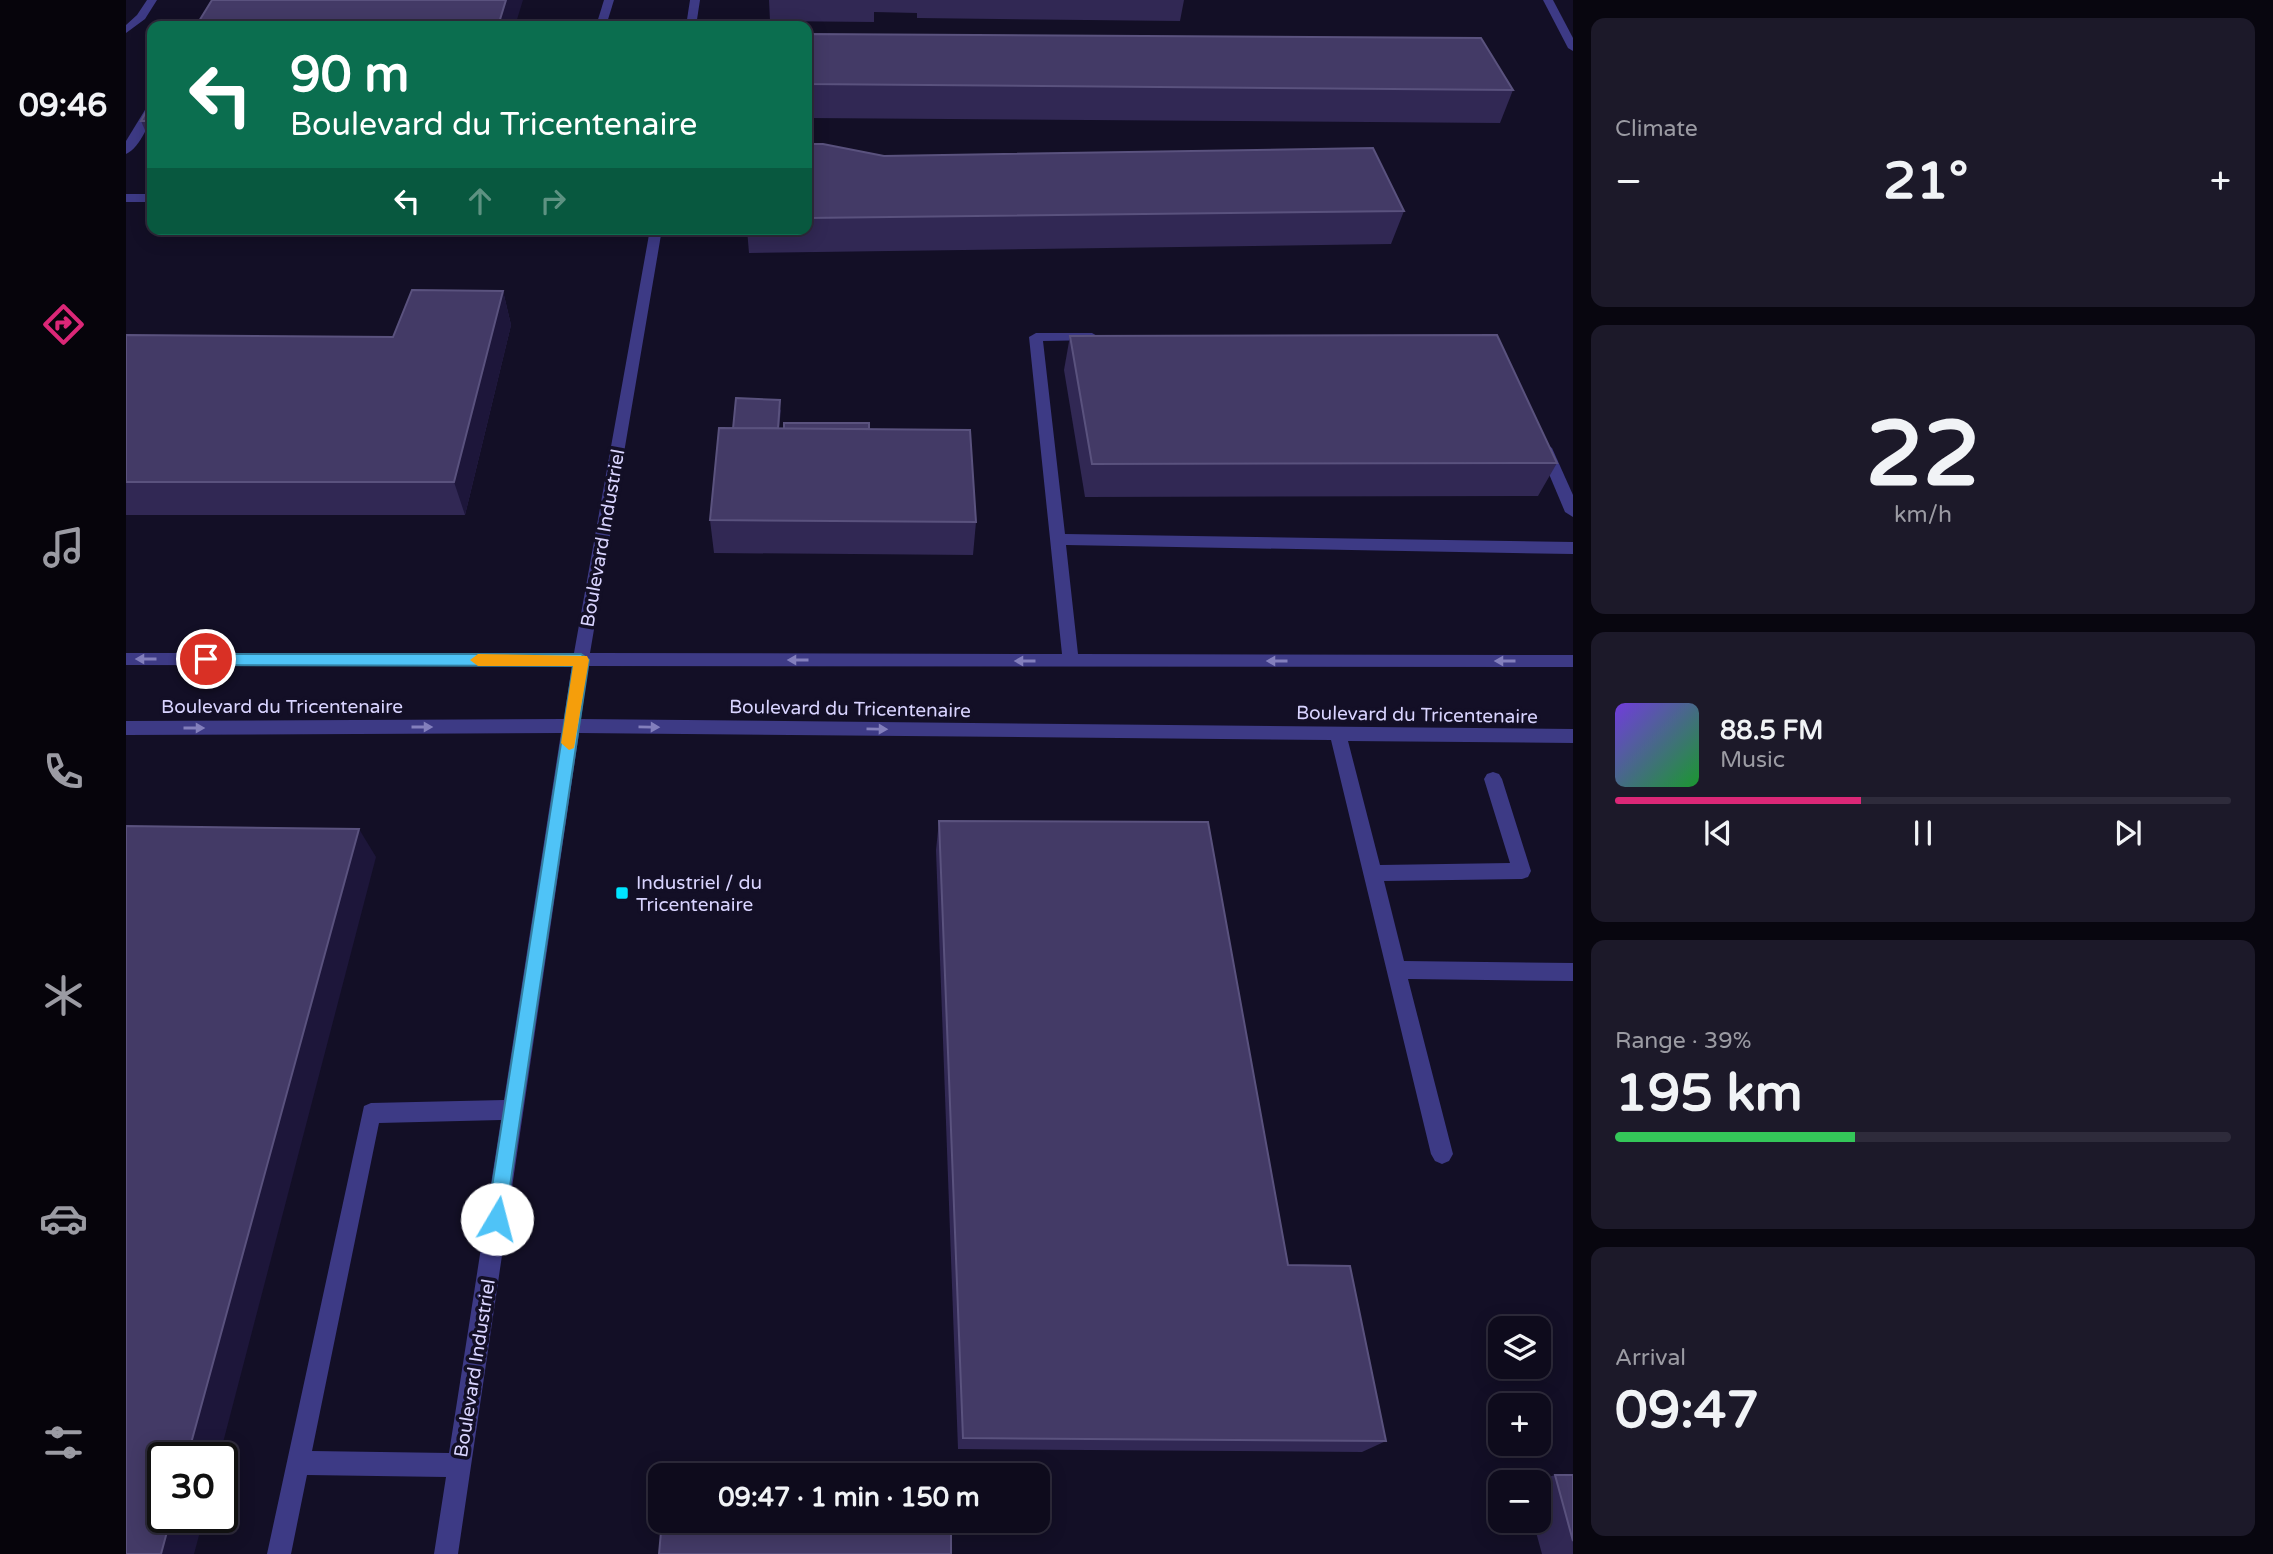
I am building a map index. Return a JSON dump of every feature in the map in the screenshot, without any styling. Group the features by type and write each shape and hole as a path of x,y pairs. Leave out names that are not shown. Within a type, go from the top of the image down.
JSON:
{"street":[{"path":"126,30 141,17 152,0"},
{"path":"603,21 609,0"},
{"path":"692,21 695,0"},
{"path":"1548,0 1573,48"},
{"path":"126,150 147,115"},
{"path":"126,198 147,198"},
{"name":"Boulevard Industriel","path":"446,1554 581,660 655,235"},
{"path":"1072,661 1036,337 1106,337"},
{"path":"1541,438 1573,512"},
{"path":"1059,539 1573,548"},
{"path":"126,659 1573,661"},
{"name":"Boulevard du Tricentenaire","path":"126,728 571,726 1573,737"},
{"path":"1338,734 1442,1154"},
{"path":"1374,873 1522,871 1493,779"},
{"path":"1398,971 1573,972"},
{"path":"279,1554 371,1114 514,1110"},
{"path":"298,1463 460,1465"}],"building":[{"path":"212,0 506,0 500,21 199,21"},
{"path":"812,34 1481,38 1513,90 812,84"},
{"path":"147,110 147,121 141,121"},
{"path":"812,144 884,156 1373,148 1404,211 812,218"},
{"path":"412,290 503,291 454,482 126,482 126,335 393,337"},
{"path":"1497,335 1557,463 1092,464 1070,336"},
{"path":"736,398 780,400 778,428 733,429"},
{"path":"784,423 869,423 869,429 784,429"},
{"path":"719,428 970,430 976,522 710,520"},
{"path":"939,821 1208,822 1288,1265 1350,1266 1386,1441 963,1438"},
{"path":"126,826 359,829 191,1442 147,1442 147,1533 167,1533 161,1554 126,1554"},
{"path":"1555,1475 1573,1475 1573,1541"},
{"path":"661,1533 951,1533 951,1554 659,1554"}],"slow traffic":[{"path":"478,660 581,660 569,743"}],"place":[{"name":"Industriel / du Tricentenaire","path":"622,893"}],"route":[{"path":"206,659 581,660 497,1219"}]}
